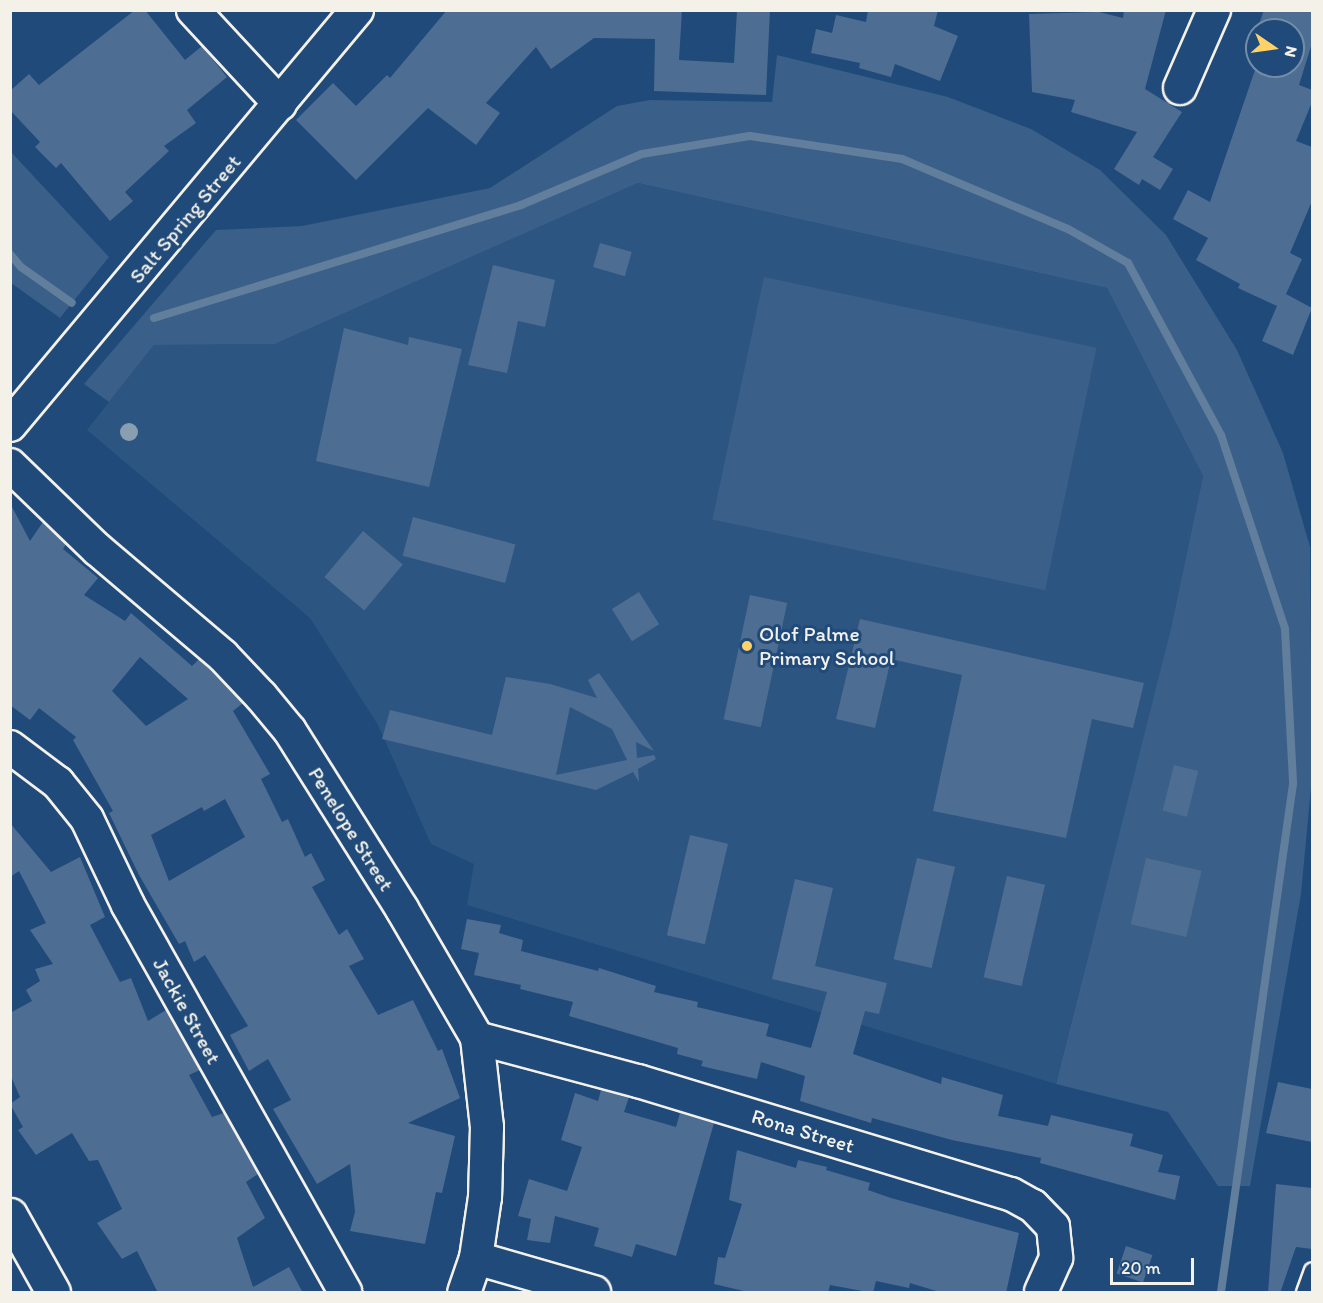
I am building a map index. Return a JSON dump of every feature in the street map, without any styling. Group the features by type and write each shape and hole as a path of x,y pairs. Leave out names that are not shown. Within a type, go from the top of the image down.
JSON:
{"street":[{"path":"193,10 280,104"},
{"name":"Salt Spring Street","path":"10,425 123,293 357,10"},
{"path":"1180,88 1214,10"},
{"name":"Penelope Street","path":"10,465 97,549 223,656 290,731 402,909 477,1038 487,1127 485,1197 476,1258 464,1293"},
{"name":"Jackie Street","path":"10,747 58,783 87,819 128,904 345,1293"},
{"name":"Rona Street","path":"477,1038 639,1081 1011,1194 1033,1206 1053,1227 1056,1258 1041,1293"},
{"path":"10,1215 53,1293"},
{"path":"476,1258 594,1293"}],"lane":[{"path":"1304,1293 1312,1270"}],"shaded area":[{"path":"777,55 948,97 1031,129 1100,170 1166,235 1237,350 1283,453 1310,547 1312,777 1301,894 1250,1186 1218,1186 1168,1112 1056,1084 1171,628 1203,476 1107,288 638,183 275,344 154,345 109,402 84,384 216,230 302,226 490,188 617,106 650,100 772,102"},
{"path":"11,152 109,257 60,318 11,283"},
{"name":"Olof Palme Primary School","path":"638,183 1107,288 1203,476 1171,628 1056,1084 467,905 474,864 431,844 378,725 310,618 87,430 154,345 275,344"},
{"path":"764,277 1097,348 1045,590 712,520"}],"building":[{"path":"135,10 145,10 185,60 202,46 227,77 187,110 196,123 164,146 169,151 125,192 133,201 110,221 61,163 56,168 35,147 40,142 10,110 10,91 29,74 39,85"},
{"path":"447,10 682,10 679,60 734,63 737,10 770,10 766,95 654,91 655,39 594,38 551,69 536,47 486,103 500,113 476,145 428,108 356,180 296,120 333,83 356,106 387,75 390,78"},
{"path":"868,10 938,10 934,26 958,36 940,81 895,64 891,77 859,68 860,63 811,53 816,29 832,33 836,15 866,22"},
{"path":"1124,10 1166,10 1145,89 1182,112 1153,157 1173,169 1160,190 1142,179 1139,185 1114,169 1137,132 1071,112 1075,100 1032,92 1029,14 1099,12 1123,18"},
{"path":"1264,10 1312,10 1312,43 1305,66 1305,18 1261,18"},
{"path":"1252,78 1301,78 1299,85 1312,90 1312,102 1296,141 1312,147 1312,201 1290,253 1302,259 1286,294 1312,308 1293,355 1262,341 1277,306 1238,288 1240,284 1196,260 1208,238 1173,219 1188,190 1210,202"},
{"path":"600,243 632,252 625,276 593,267"},
{"path":"493,265 555,280 545,327 518,321 507,373 468,365"},
{"path":"344,328 408,345 409,337 462,349 429,487 316,461"},
{"path":"10,503 30,541 43,522 66,544 63,549 98,578 84,595 125,621 131,613 192,666 199,659 243,703 233,711 270,774 261,779 282,822 288,819 305,857 311,853 325,880 312,887 339,935 347,929 364,959 349,966 378,1015 413,1000 438,1051 442,1049 460,1098 408,1123 455,1136 442,1193 436,1192 425,1244 350,1231 355,1212 350,1164 317,1184 273,1109 291,1100 268,1059 249,1071 230,1035 248,1026 205,955 194,962 185,941 179,944 139,875 109,813 113,811 73,740 76,737 39,708 30,720 10,705","holes":["140,657 188,699 146,726 112,691","225,799 245,837 169,881 151,835 202,807 204,811"]},
{"path":"413,517 515,544 505,583 403,556"},
{"path":"363,531 403,564 364,610 324,577"},
{"path":"639,592 659,624 632,641 612,609"},
{"path":"750,595 787,603 761,727 724,719"},
{"path":"860,619 1144,683 1133,728 1092,719 1066,838 933,811 962,675 891,659 875,728 836,719"},
{"path":"599,673 654,751 636,742 637,758 654,755 656,759 638,769 639,782 633,772 596,790 382,739 390,710 492,735 506,677 550,684 597,698 588,680","holes":["570,707 612,729 627,760 556,775"]},
{"path":"1174,765 1198,771 1187,817 1163,811"},
{"path":"10,823 51,872 80,857 105,917 90,925 120,982 131,978 148,1021 166,1010 200,1070 189,1075 212,1117 224,1113 258,1174 246,1182 265,1218 237,1238 253,1287 289,1267 303,1293 158,1293 137,1251 122,1259 97,1223 122,1209 98,1160 89,1161 72,1133 36,1155 18,1130 23,1127 10,1104 20,1097 10,1074 10,1013 32,1001 26,990 40,981 35,969 53,964 30,930 46,923 19,871 10,877"},
{"path":"690,835 728,844 705,944 667,935"},
{"path":"917,858 955,867 932,968 894,959"},
{"path":"1146,858 1202,871 1186,937 1131,924"},
{"path":"1007,876 1045,885 1022,986 984,977"},
{"path":"795,879 833,888 815,966 887,983 879,1014 865,1011 853,1054 941,1084 942,1077 1003,1095 998,1116 1048,1126 1051,1115 1133,1134 1130,1146 1163,1155 1158,1172 1180,1176 1175,1200 1040,1163 1041,1158 952,1140 872,1118 871,1123 800,1101 805,1076 761,1062 757,1079 701,1066 703,1061 677,1054 678,1048 569,1016 573,1002 520,989 521,985 474,975 479,953 461,949 467,919 501,925 499,933 523,940 521,951 598,971 599,968 656,986 654,992 698,1002 697,1007 769,1024 766,1036 811,1048 827,992 772,979"},
{"path":"1278,1082 1312,1089 1312,1142 1266,1133"},
{"path":"601,1090 629,1097 624,1112 676,1127 680,1113 714,1123 676,1256 636,1244 632,1257 594,1246 599,1228 555,1216 550,1243 527,1240 531,1219 518,1216 529,1179 567,1191 582,1147 561,1140 575,1093 598,1101"},
{"path":"737,1150 796,1168 798,1160 827,1167 826,1170 870,1183 868,1190 891,1198 1019,1233 1006,1293 943,1293 910,1283 909,1288 876,1281 873,1293 830,1285 828,1293 752,1293 714,1284 718,1257 725,1258 742,1204 729,1200"},
{"path":"1276,1184 1312,1188 1312,1249 1296,1247 1280,1293 1268,1293"},
{"path":"1126,1246 1152,1255 1143,1283 1117,1273"}],"waterway":[{"path":"154,318 521,205 642,154 750,136 902,159 1068,229 1128,263 1221,435 1285,629 1293,784 1221,1292"},
{"path":"10,254 21,267 72,303"}],"place":[{"name":"Olof Palme Primary School","path":"747,646"}]}
